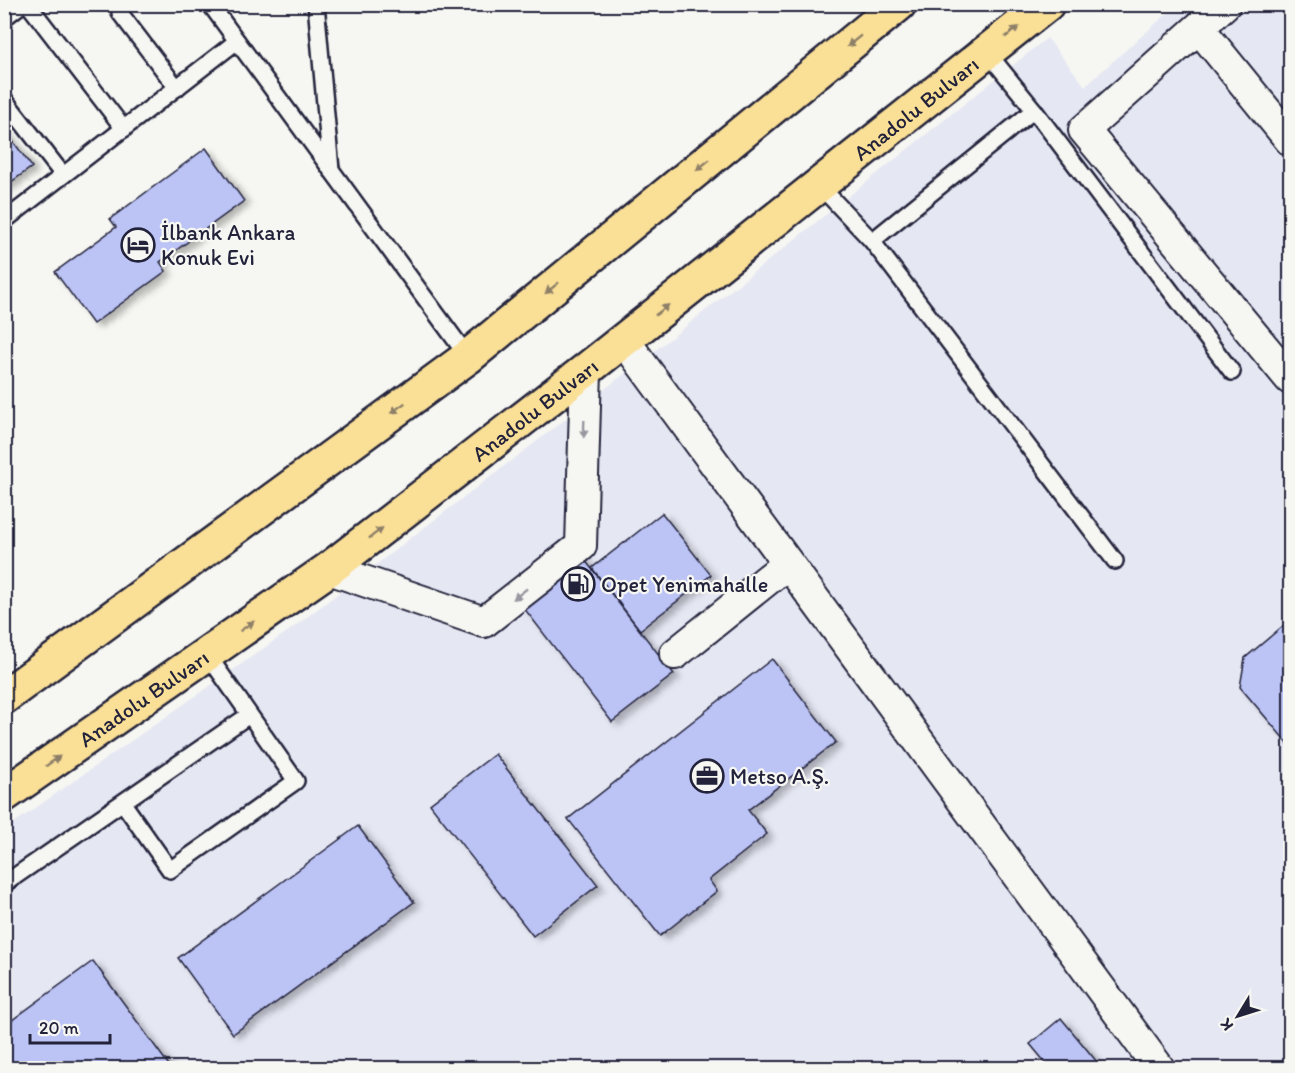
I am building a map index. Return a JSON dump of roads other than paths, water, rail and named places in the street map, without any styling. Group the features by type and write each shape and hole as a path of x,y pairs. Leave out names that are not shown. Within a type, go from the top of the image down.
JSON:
{"main road":[{"path":"4,697 468,357 899,4"},
{"name":"Anadolu Bulvarı","path":"4,795 329,569 624,340 1047,4"}],"street":[{"path":"1225,4 1084,130 1290,379"},
{"path":"1199,28 1290,140"},
{"path":"624,340 1159,1068"},
{"path":"329,569 484,622 581,546 585,370"},
{"path":"675,654 787,564"}],"lane":[{"path":"4,18 22,4"},
{"path":"28,4 124,129"},
{"path":"210,4 468,357"},
{"path":"316,4 331,170"},
{"path":"120,13 177,87"},
{"path":"4,221 237,41"},
{"path":"987,52 1034,110 1232,372"},
{"path":"4,99 63,175"},
{"path":"872,241 1034,110"},
{"path":"819,185 872,241 1115,561"},
{"path":"123,803 170,870 296,781 207,654"},
{"path":"4,884 249,715"}],"place":[{"name":"İlbank Ankara Konuk Evi","path":"138,245"},
{"name":"Opet Yenimahalle","path":"578,584"},
{"name":"Metso A.Ş.","path":"707,776"}]}
